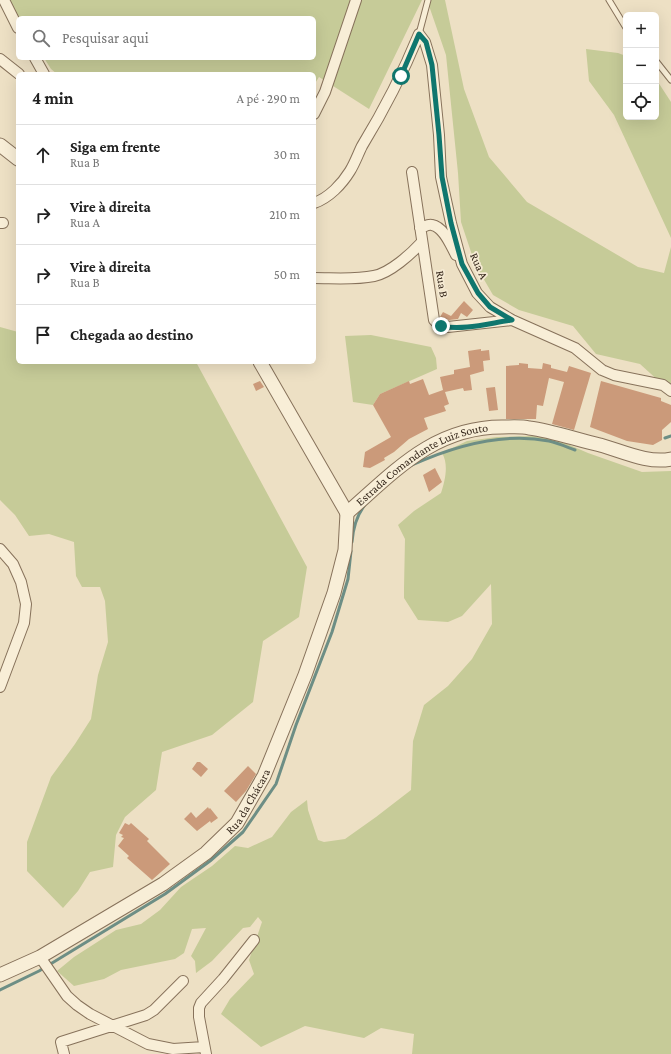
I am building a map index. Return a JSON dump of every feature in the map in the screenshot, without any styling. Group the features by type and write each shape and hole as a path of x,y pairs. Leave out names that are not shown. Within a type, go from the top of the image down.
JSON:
{"street":[{"path":"4,0 16,24"},
{"path":"316,110 326,92 356,0"},
{"path":"316,203 334,191 350,171 359,152 392,95 419,34"},
{"name":"Rua A","path":"419,34 426,42 432,65 442,177 451,223 462,264 478,293 490,307 512,320 575,348 602,370 614,375 663,385 671,391"},
{"path":"0,59 16,72"},
{"path":"36,60 43,72"},
{"path":"0,145 16,157"},
{"name":"Rua B","path":"412,172 434,320 437,324 448,327 512,320"},
{"path":"420,228 429,225 434,225 438,228 445,236 462,264"},
{"path":"316,278 375,276 392,267 409,255 422,242"},
{"name":"Estrada Comandante Luiz Souto","path":"261,364 347,513 393,472 429,446 459,433 489,427 529,428 608,447 643,458 657,460 671,459"},
{"name":"Rua da Chácara","path":"0,975 40,957 163,884 206,853 237,823 264,776 305,675 334,593 345,550 347,513"},
{"path":"0,549 13,564 21,582 26,604 24,623 0,687"},
{"path":"40,957 68,996 77,1005 90,1014 148,1044 160,1047 205,1051 199,1017 199,1008 201,1003 223,979 254,940"},
{"path":"64,1054 61,1042 146,1015 154,1010 183,981"}],"lane":[{"path":"419,34 428,0"},
{"path":"609,0 623,23"},
{"path":"659,64 671,80"}],"green space":[{"path":"3,0 422,0 369,109 319,77 316,82 316,72 55,72 45,60 316,60 316,16 16,16"},
{"path":"427,0 445,0 464,89 489,157 527,202 638,267 664,273 671,247 671,392 640,364 596,354 573,326 519,310 493,295 475,264 461,222 458,173 446,55"},
{"path":"586,49 618,53 623,55 623,120 659,120 659,84 671,102 671,238 614,115 589,81"},
{"path":"0,327 16,331 16,364 197,364 307,567 299,617 263,641 253,702 212,735 162,752 156,790 125,817 116,835 113,867 90,872 78,891 63,908 27,871 27,842 51,777 91,719 98,675 108,642 105,601 100,587 82,587 76,576 74,542 49,534 29,536 15,515 0,500"},
{"path":"371,335 431,347 436,358 437,369 380,394 373,405 353,402 345,336"},
{"path":"497,437 551,437 588,453 642,472 671,471 671,1054 412,1054 414,1034 381,1028 364,1038 305,1026 261,1047 221,1014 230,999 254,974 249,960 262,922 258,917 250,927 243,928 212,961 196,973 195,961 191,956 206,928 192,929 184,953 175,959 121,970 104,979 74,986 57,971 74,957 116,930 141,924 160,910 181,887 212,866 235,846 248,848 272,837 291,812 307,800 308,810 318,840 324,842 345,839 411,790 413,741 424,705 448,686 472,659 492,624 491,584 462,616 448,622 418,620 404,598 405,539 398,525 414,511 441,493 446,467 442,453 467,441"}],"building":[{"path":"464,301 473,310 467,317 461,313 458,319 449,320 440,317 443,312 451,316"},
{"path":"481,349 481,351 489,350 490,360 483,361 484,371 470,375 472,390 464,391 463,388 445,392 449,404 444,406 446,411 424,418 428,429 409,439 394,452 384,458 385,460 370,468 363,467 365,452 391,437 373,405 380,394 409,381 410,384 423,379 429,395 443,390 440,377 454,374 454,370 470,367 468,351"},
{"path":"519,363 528,364 528,368 542,369 543,363 551,365 551,368 567,372 569,366 591,373 574,430 552,424 564,382 549,378 543,406 537,405 536,419 506,419 506,366 519,365"},
{"path":"260,381 264,387 256,391 253,384"},
{"path":"601,381 661,398 661,401 671,405 671,422 662,430 662,440 653,445 627,441 590,427"},
{"path":"495,387 498,410 489,411 486,388"},
{"path":"435,468 442,482 429,492 423,475"},
{"path":"197,762 200,762 208,769 201,777 192,769"},
{"path":"248,766 256,774 246,791 236,802 224,791"},
{"path":"208,807 218,818 211,823 210,821 197,831 184,819 191,812 196,818"},
{"path":"125,823 129,825 131,823 149,839 147,841 170,864 152,880 127,858 129,856 118,846 124,838 121,837 123,835 119,833"}],"waterway":[{"path":"665,438 671,436"},
{"path":"412,465 445,452 479,442 514,438 549,441 575,450"},
{"path":"352,542 355,523 364,506"},
{"path":"0,990 39,971 165,894 210,861 243,832 276,784 296,725 332,632 348,579 351,551"}],"route":[{"path":"401,76 419,34 426,42 432,65 442,177 451,223 462,264 478,293 490,307 512,320 467,326 441,326"}]}
